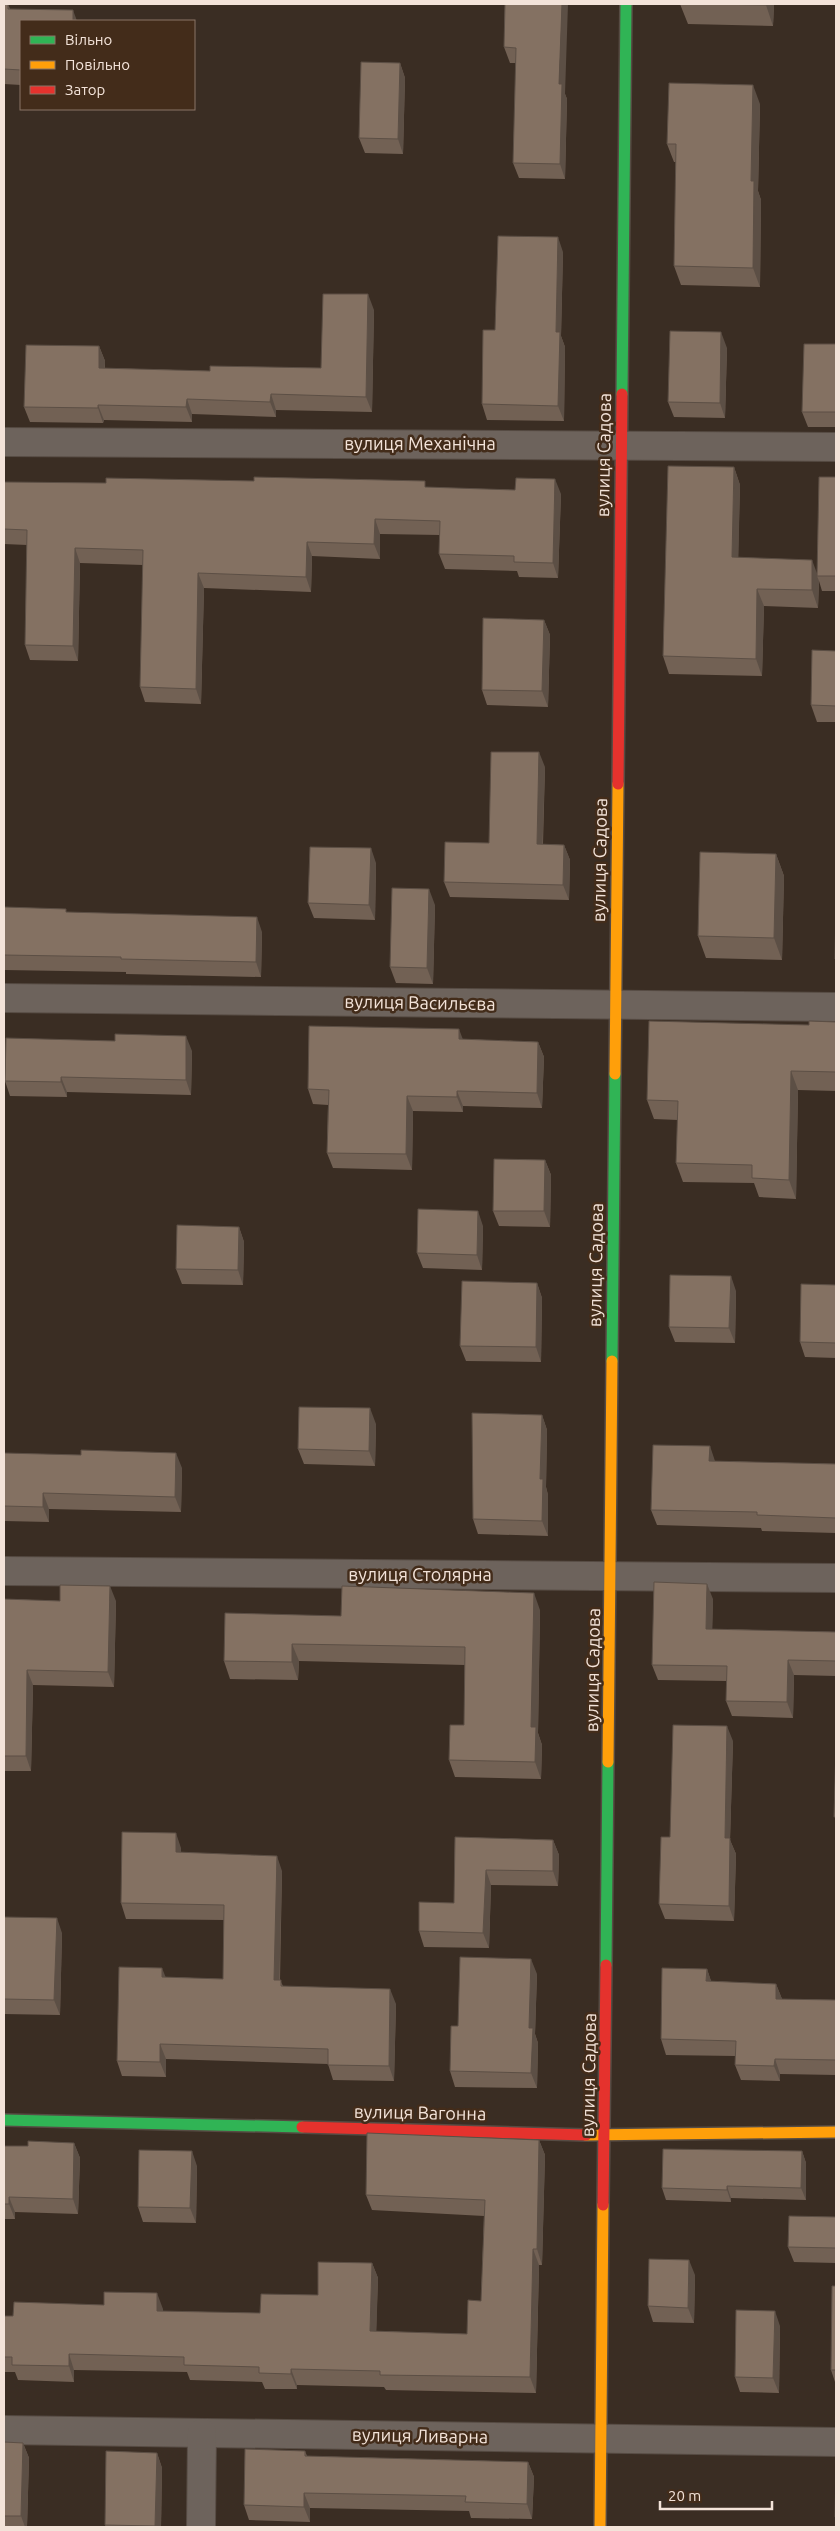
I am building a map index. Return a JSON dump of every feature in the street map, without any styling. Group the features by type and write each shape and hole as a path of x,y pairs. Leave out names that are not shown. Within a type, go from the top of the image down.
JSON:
{"street":[{"name":"вулиця Садова","path":"600,2527 603,2439 626,4"},
{"name":"вулиця Механічна","path":"4,442 836,447"},
{"name":"вулиця Васильєва","path":"4,998 836,1007"},
{"name":"вулиця Столярна","path":"4,1572 836,1578"},
{"name":"вулиця Вагонна","path":"4,2120 606,2135 836,2132"},
{"name":"вулиця Ливарна","path":"4,2430 836,2442"},
{"path":"201,2527 202,2433"}],"building":[{"path":"4,4 8,4 8,9 73,10 73,20 20,20 20,70 4,69"},
{"path":"505,4 562,4 559,84 562,84 560,164 513,163 516,48 504,47"},
{"path":"710,4 766,4 766,5"},
{"path":"361,62 400,63 398,139 359,138"},
{"path":"669,83 753,85 751,181 754,181 753,268 674,266 676,144 667,144"},
{"path":"498,236 558,237 556,332 560,332 558,406 482,404 483,330 495,330"},
{"path":"323,294 368,294 366,397 271,394 270,402 187,399 186,407 98,405 98,408 24,407 26,345 99,346 99,368 210,371 210,366 321,368"},
{"path":"670,331 721,332 720,403 668,402"},
{"path":"804,344 836,344 836,412 802,412"},
{"path":"668,466 734,467 732,557 812,560 812,590 757,589 756,659 663,656"},
{"path":"254,477 425,481 425,487 515,490 516,478 555,479 553,563 514,562 514,556 439,554 440,521 375,519 374,544 307,542 306,577 198,573 196,689 140,687 143,550 75,548 73,646 25,645 27,530 4,529 4,482 106,483 106,478 254,481"},
{"path":"819,477 836,477 836,576 817,576"},
{"path":"483,618 544,620 542,691 482,690"},
{"path":"812,650 836,651 836,706 811,705"},
{"path":"491,752 539,752 537,844 564,845 563,885 444,882 445,842 489,843"},
{"path":"310,847 371,848 369,905 308,903"},
{"path":"700,852 776,854 774,938 698,936"},
{"path":"392,888 429,889 427,968 390,967"},
{"path":"836,906 836,959 835,959"},
{"path":"4,907 66,909 66,912 257,917 256,962 4,955"},
{"path":"649,1021 809,1025 809,1021 836,1022 836,1072 791,1071 789,1180 752,1178 752,1165 676,1163 678,1101 647,1100"},
{"path":"309,1026 459,1029 459,1039 538,1042 537,1093 457,1091 457,1097 407,1096 406,1154 327,1153 329,1090 308,1089"},
{"path":"115,1034 186,1036 186,1080 61,1077 61,1082 5,1081 6,1038 115,1041"},
{"path":"494,1159 545,1160 544,1211 493,1211"},
{"path":"418,1209 478,1211 477,1255 417,1253"},
{"path":"177,1225 239,1227 238,1270 176,1269"},
{"path":"670,1275 731,1276 729,1328 669,1327"},
{"path":"462,1281 537,1283 536,1347 460,1346"},
{"path":"801,1284 836,1285 836,1343 800,1342"},
{"path":"299,1407 370,1408 369,1451 298,1449"},
{"path":"472,1413 542,1415 540,1479 543,1479 542,1521 473,1519"},
{"path":"653,1445 710,1446 709,1461 836,1464 836,1518 757,1515 757,1512 651,1510"},
{"path":"81,1450 176,1453 175,1497 43,1493 43,1507 4,1506 4,1453 81,1455"},
{"path":"654,1582 707,1584 706,1629 836,1632 836,1661 788,1660 787,1702 726,1701 727,1666 652,1665"},
{"path":"60,1585 110,1586 108,1672 27,1670 26,1756 4,1756 4,1599 60,1601"},
{"path":"342,1586 534,1593 531,1727 536,1727 535,1762 449,1760 450,1725 464,1725 465,1647 292,1644 292,1662 224,1661 225,1613 341,1616"},
{"path":"673,1725 727,1726 725,1838 730,1838 729,1906 659,1904 661,1837 670,1837"},
{"path":"836,1746 836,1817 834,1817"},
{"path":"122,1832 176,1833 176,1852 277,1856 274,1980 281,1980 281,1986 390,1989 389,2066 328,2065 328,2049 160,2044 160,2062 117,2061 119,1967 162,1968 162,1977 223,1979 224,1905 121,1903"},
{"path":"455,1837 553,1840 553,1871 486,1870 483,1933 419,1931 419,1902 454,1903"},
{"path":"4,1917 57,1918 54,2000 4,1999"},
{"path":"460,1957 531,1959 529,2028 533,2028 531,2073 450,2071 451,2026 458,2026"},
{"path":"662,1968 707,1969 706,1981 776,1984 776,1999 836,2000 836,2060 775,2059 774,2066 735,2065 736,2041 661,2039"},
{"path":"367,2133 539,2140 537,2249 533,2249 530,2377 380,2375 380,2371 291,2369 291,2374 259,2373 259,2367 184,2365 184,2357 69,2354 69,2366 12,2365 12,2357 4,2357 4,2316 13,2316 14,2302 104,2305 104,2292 157,2293 157,2311 260,2313 261,2294 318,2295 318,2262 372,2263 370,2331 467,2334 468,2300 481,2301 485,2200 366,2195"},
{"path":"28,2141 74,2143 73,2199 9,2197 9,2204 4,2204 4,2146 28,2146"},
{"path":"663,2149 802,2151 801,2188 727,2186 727,2190 662,2188"},
{"path":"139,2150 192,2151 190,2208 138,2207"},
{"path":"789,2216 836,2217 836,2248 788,2247"},
{"path":"649,2259 689,2260 688,2308 648,2306"},
{"path":"832,2286 836,2286 836,2370 831,2370"},
{"path":"736,2310 775,2311 773,2378 735,2377"},
{"path":"4,2442 23,2443 21,2516 4,2516"},
{"path":"245,2449 305,2451 305,2456 528,2462 527,2504 465,2502 466,2496 304,2493 304,2507 244,2505"},
{"path":"106,2451 157,2453 155,2526 105,2525"},
{"path":"836,2467 836,2517 835,2517"}],"traffic: fast":[{"path":"622,394 626,4"},
{"path":"612,1361 615,1074"},
{"path":"606,1965 608,1762"},
{"path":"4,2120 302,2127"}],"traffic: slow":[{"path":"615,1074 618,784"},
{"path":"608,1762 612,1361"},
{"path":"586,2135 836,2132"},
{"path":"600,2527 603,2205"}],"traffic: jam":[{"path":"618,784 622,394"},
{"path":"603,2205 606,1965"},
{"path":"302,2127 586,2135"}]}
